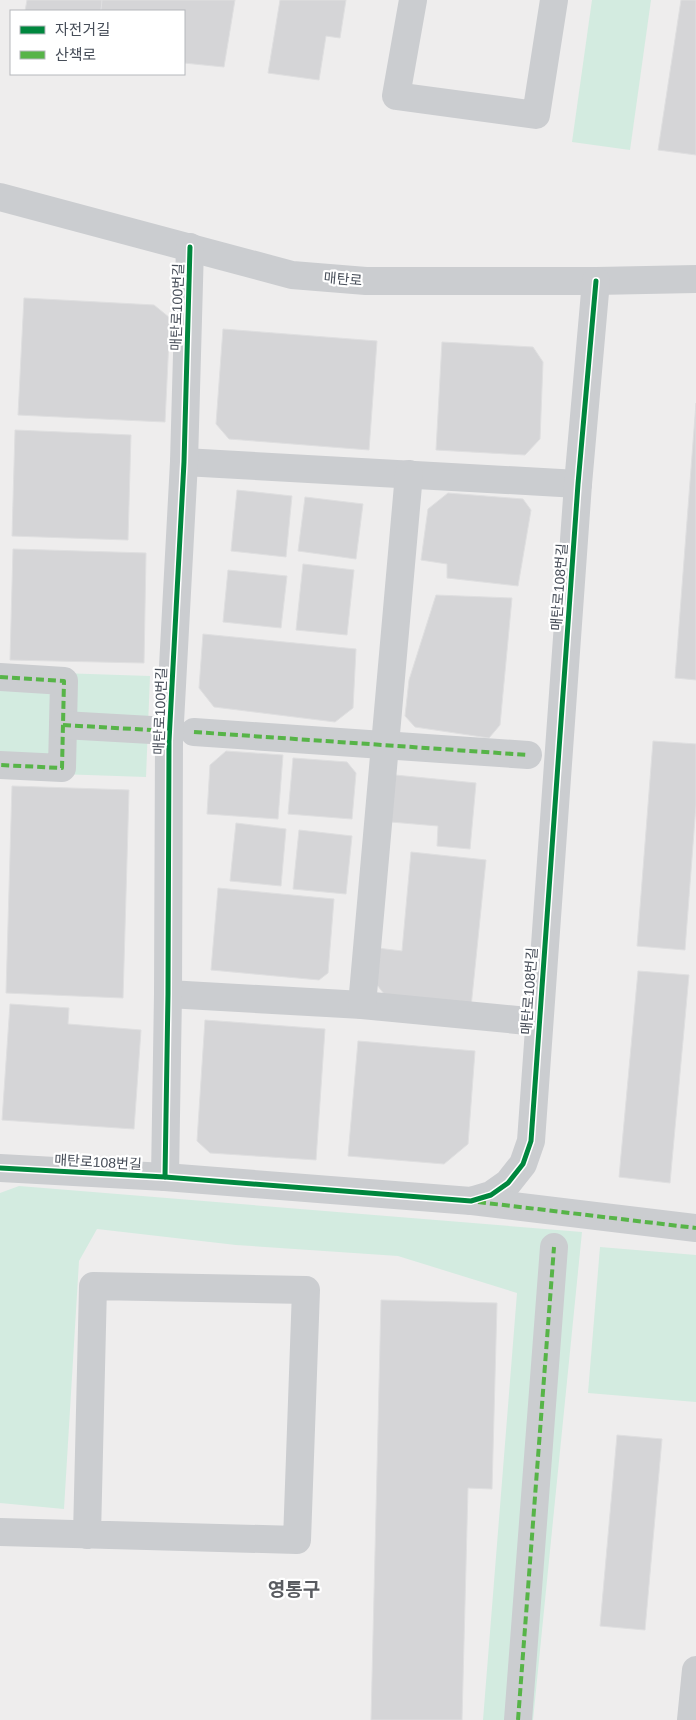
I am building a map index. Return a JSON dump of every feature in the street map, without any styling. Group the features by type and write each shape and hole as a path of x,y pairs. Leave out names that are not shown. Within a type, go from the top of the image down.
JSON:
{"street":[{"path":"413,0 396,96 536,115 554,0"},
{"name":"매탄로","path":"0,197 292,275 366,281 696,279"},
{"name":"매탄로100번길","path":"165,1177 169,741 184,462 190,247"},
{"name":"매탄로108번길","path":"0,1168 165,1177 470,1201 491,1195 508,1183 523,1164 531,1141 538,1022 578,484 596,281"},
{"path":"184,462 578,484"},
{"path":"362,1005 409,474"},
{"path":"0,677 64,681 62,768 0,765"},
{"path":"63,725 152,730"},
{"path":"194,732 528,755"},
{"path":"168,994 362,1005 538,1022"},
{"path":"470,1201 696,1228"},
{"path":"518,1720 554,1247"},
{"path":"0,1532 88,1535 297,1540 306,1290 93,1286 88,1535"},
{"path":"691,1720 696,1670"}],"green space":[{"path":"592,0 651,0 630,150 572,142"},
{"path":"0,671 150,676 146,777 0,772"},
{"path":"19,1186 582,1232 533,1720 483,1720 517,1293 398,1256 236,1245 97,1229 79,1261 64,1509 0,1503 0,1193"},
{"path":"600,1247 696,1255 696,1402 588,1393"}],"building":[{"path":"27,0 102,0 101,10 25,10"},
{"path":"102,0 235,0 224,67 185,63 185,10 101,10"},
{"path":"280,0 346,0 340,38 326,36 319,80 268,73"},
{"path":"681,0 696,0 696,155 658,150"},
{"path":"24,298 154,305 170,318 165,422 18,415"},
{"path":"223,329 377,341 369,450 229,439 216,424"},
{"path":"442,342 533,347 543,362 540,439 525,455 436,450"},
{"path":"696,403 696,680 675,678"},
{"path":"15,430 131,435 128,540 12,536"},
{"path":"237,490 292,496 286,557 231,551"},
{"path":"448,493 523,499 531,510 518,586 447,578 447,564 421,560 428,509"},
{"path":"305,497 363,504 356,559 298,551"},
{"path":"13,549 146,553 144,663 10,660"},
{"path":"303,564 354,570 347,635 296,630"},
{"path":"228,570 287,576 281,628 223,622"},
{"path":"436,595 512,598 500,725 489,738 415,727 405,716 409,680"},
{"path":"203,634 356,649 353,708 335,722 214,707 199,688"},
{"path":"653,741 696,744 696,805 685,950 637,946"},
{"path":"226,751 283,755 278,819 207,814 210,765"},
{"path":"293,758 347,762 356,773 352,819 288,814"},
{"path":"395,775 476,783 470,849 437,846 438,826 391,822"},
{"path":"12,786 129,790 123,998 6,993"},
{"path":"236,823 286,829 281,886 230,881"},
{"path":"299,830 352,836 346,894 293,889"},
{"path":"411,852 486,860 471,1007 388,999 374,981 377,948 402,951"},
{"path":"218,888 334,899 328,973 319,980 211,970"},
{"path":"638,971 689,975 670,1183 619,1177"},
{"path":"10,1004 69,1008 68,1024 141,1030 134,1129 2,1120"},
{"path":"205,1020 325,1029 316,1160 210,1153 197,1141"},
{"path":"358,1041 475,1051 468,1144 444,1164 348,1156"},
{"path":"381,1300 497,1303 492,1489 468,1488 462,1720 371,1720"},
{"path":"617,1435 662,1439 645,1630 600,1626"}],"marked path":[{"path":"0,677 64,681 62,768 0,765"},
{"path":"63,725 151,730"},
{"path":"194,732 528,755"},
{"path":"478,1202 696,1228"},
{"path":"518,1720 554,1247"}],"cycle path":[{"path":"165,1177 169,741 184,462 190,247"},
{"path":"0,1168 165,1177 471,1201 491,1195 508,1183 523,1164 531,1141 578,484 596,281"}],"district":[{"name":"영통구","path":"294,1589"}]}
